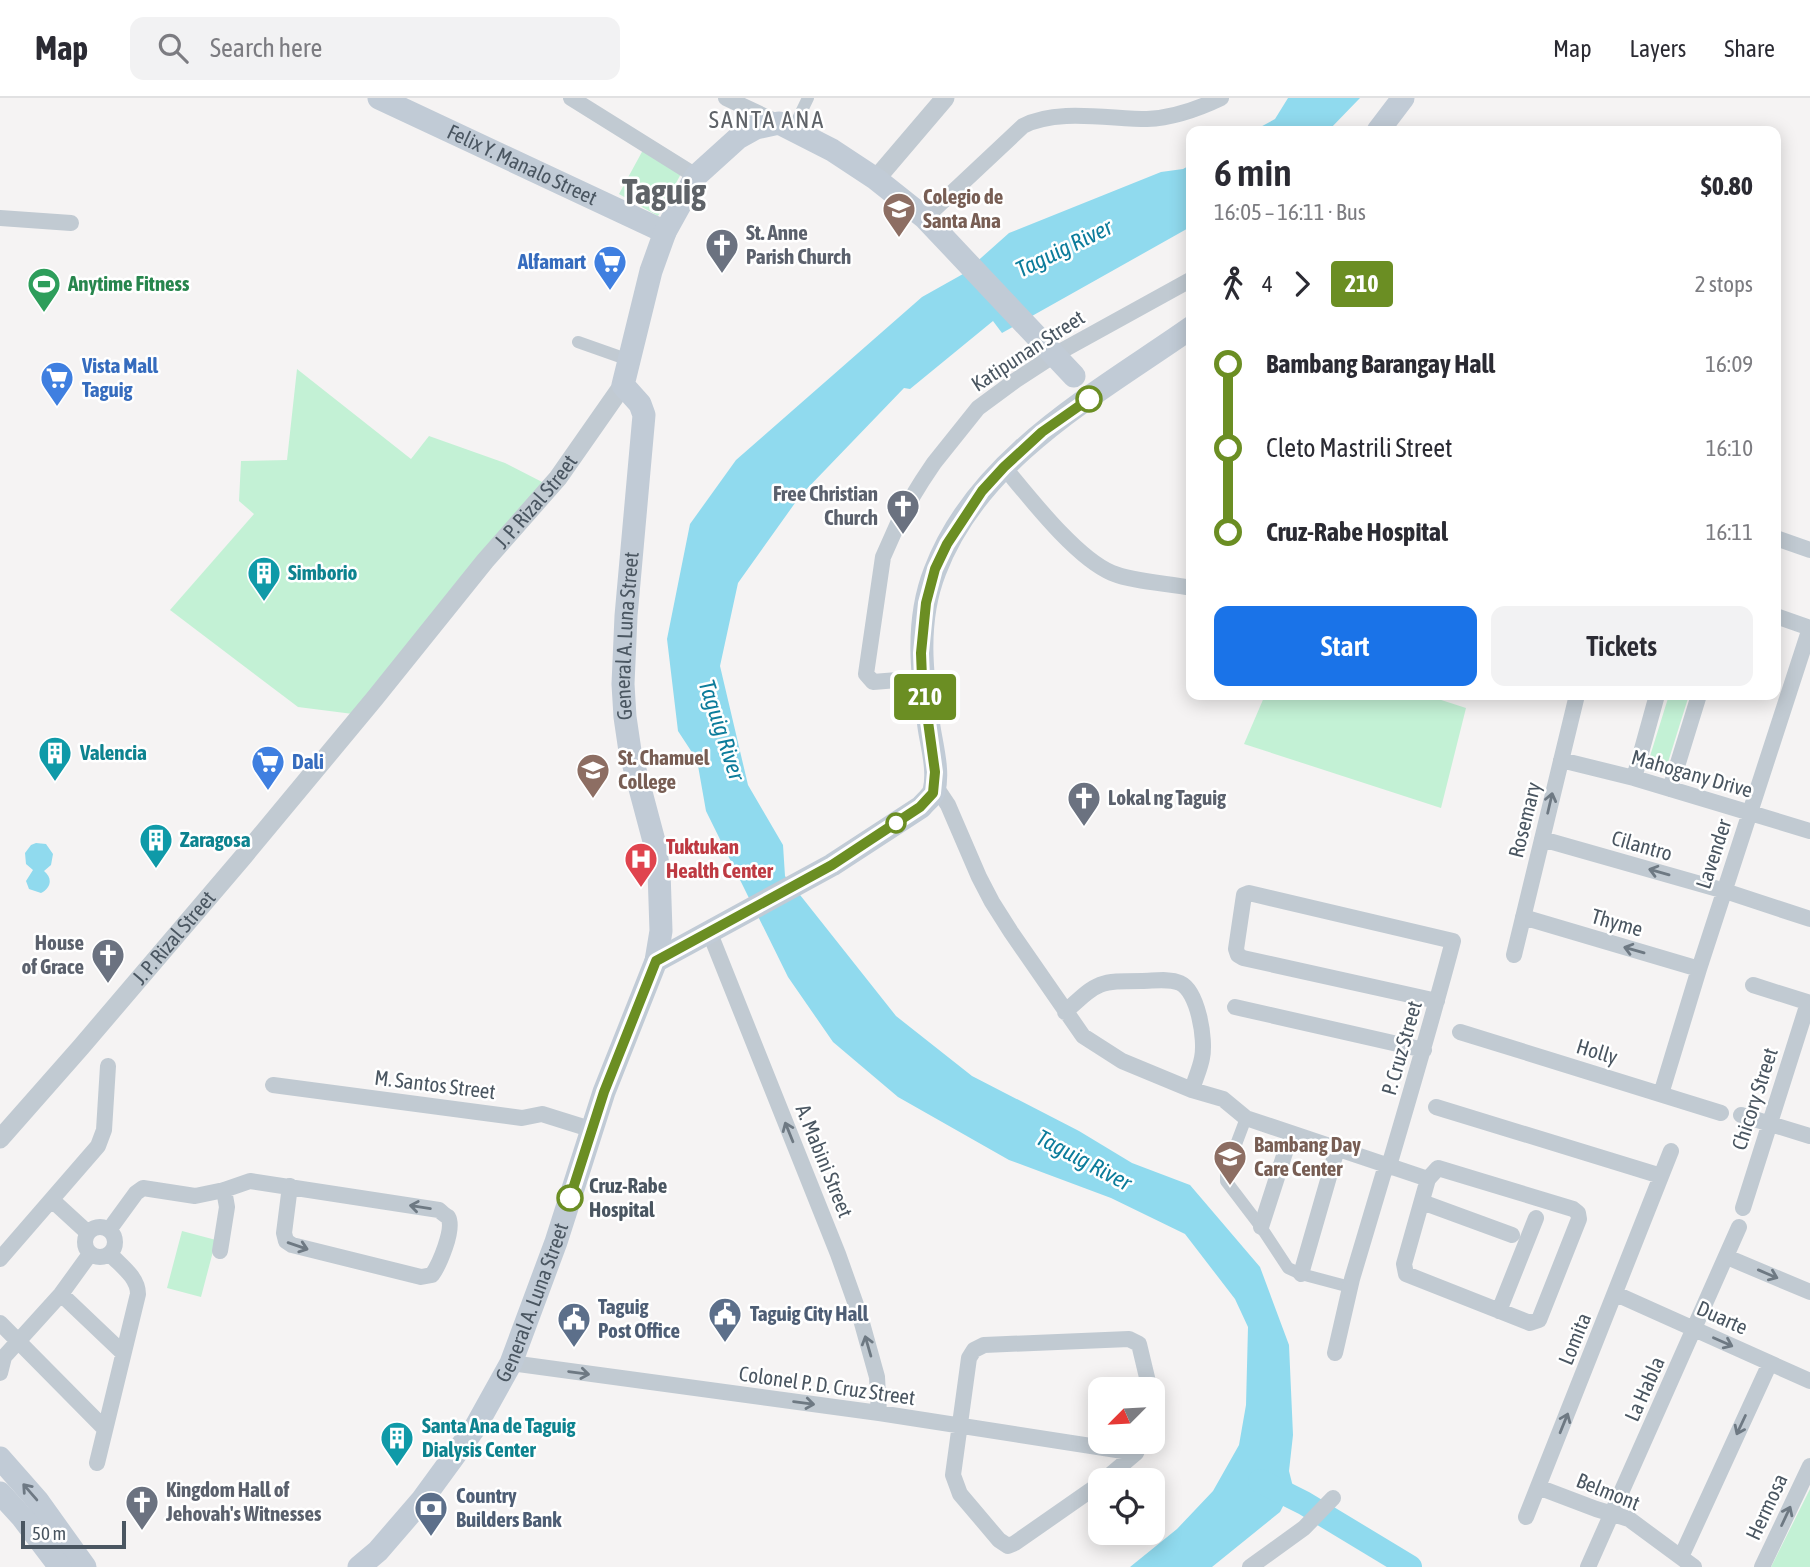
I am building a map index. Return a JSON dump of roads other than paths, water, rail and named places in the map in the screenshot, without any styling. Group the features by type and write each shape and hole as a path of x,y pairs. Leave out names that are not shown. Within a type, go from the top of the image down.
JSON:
{"main road":[{"name":"Felix Y. Manalo Street","path":"379,98 666,232"},
{"path":"1382,126 1403,98"},
{"name":"J. P. Rizal Street","path":"623,386 651,271 666,232 696,176 738,138 756,128 786,126"},
{"path":"786,126 832,150 876,179 925,218 1056,354 1082,388"},
{"path":"656,961 832,865 920,807 933,793 935,772 922,678 922,631 935,569 947,544 982,491 1082,388 1186,330"},
{"name":"General A. Luna Street","path":"359,1567 379,1550 413,1512 476,1426 511,1363 556,1242 590,1129 656,961 661,932 659,872 654,841 631,751 623,684 626,616 644,415 640,404 623,386"},
{"path":"0,1458 37,1500 85,1567"},
{"path":"0,1493 60,1567"}],"street":[{"path":"571,98 696,176"},
{"path":"726,98 786,126 808,98"},
{"path":"876,179 945,98"},
{"path":"925,218 1023,126 1035,120 1062,117 1150,119 1184,113 1221,98"},
{"path":"0,218 71,223"},
{"name":"Katipunan Street","path":"922,678 873,682 866,674 883,557 909,502 934,463 978,408 1016,380 1056,354 1186,282"},
{"path":"578,342 629,360"},
{"name":"J. P. Rizal Street","path":"0,1139 251,846 485,561 558,478 623,386"},
{"path":"1004,467 1091,561 1111,573 1186,587"},
{"path":"1781,540 1810,550"},
{"path":"1781,618 1810,628"},
{"name":"Lavender","path":"1661,1094 1810,628"},
{"name":"Rosemary","path":"1514,955 1576,700"},
{"path":"1634,778 1656,700"},
{"path":"1670,789 1697,700"},
{"name":"Mahogany Drive","path":"1561,760 1634,778 1810,831"},
{"path":"934,784 948,805 992,902 1083,1036 1122,1061 1192,1090 1223,1099 1246,1118 1428,1179"},
{"name":"Cilantro","path":"1542,839 1725,891 1810,919"},
{"name":"P. Cruz Street","path":"1335,1353 1350,1287 1424,1050 1453,941 1249,893 1244,895 1236,949 1238,955 1243,958 1437,1001"},
{"name":"Thyme","path":"1523,917 1699,969"},
{"name":"A. Mabini Street","path":"709,931 838,1254 860,1316 877,1377 879,1413"},
{"path":"1065,1012 1092,987 1107,981 1166,981 1184,985 1195,1004 1203,1040 1202,1057 1192,1090"},
{"path":"1753,985 1809,1003"},
{"name":"Chicory Street","path":"1743,1208 1768,1123 1809,1003"},
{"path":"1234,1007 1424,1050"},
{"name":"Holly","path":"1460,1032 1721,1113"},
{"path":"0,1259 98,1146 104,1130 108,1066"},
{"name":"M. Santos Street","path":"273,1085 522,1118 542,1114 590,1129"},
{"path":"1436,1107 1661,1176"},
{"path":"1741,1115 1810,1136"},
{"path":"1246,1118 1226,1171 1226,1181 1288,1268 1350,1287"},
{"path":"1261,1227 1292,1134"},
{"path":"1301,1274 1337,1149"},
{"name":"Lomita","path":"1526,1517 1671,1151"},
{"path":"1438,1168 1442,1168 1573,1209 1578,1213 1579,1219 1539,1320 1530,1323 1406,1274 1404,1264 1422,1202 1428,1179 1438,1168"},
{"path":"109,1230 136,1193 143,1188 195,1196 250,1181 290,1186 439,1210 448,1217 451,1227 438,1266 432,1275 421,1277 292,1245 286,1241 284,1233 290,1186"},
{"path":"220,1251 227,1207 224,1190"},
{"path":"52,1200 88,1233"},
{"path":"1422,1202 1512,1235"},
{"path":"1499,1311 1536,1218"},
{"path":"100,1227 109,1230 115,1242 110,1254 100,1258 90,1254 85,1242 88,1233 100,1227"},
{"name":"La Habla","path":"1588,1567 1739,1227"},
{"path":"1,1362 61,1294 90,1254"},
{"path":"97,1464 138,1287 134,1278 110,1254"},
{"path":"1727,1257 1810,1292"},
{"path":"61,1294 123,1353"},
{"name":"Duarte","path":"1616,1294 1810,1381"},
{"path":"0,1323 104,1429"},
{"path":"1088,1492 1015,1543 1008,1546 999,1540 960,1494 953,1475 969,1358 974,1350 984,1345 1129,1339 1139,1344 1147,1377"},
{"name":"Colonel P. D. Cruz Street","path":"511,1363 1088,1442"},
{"path":"1687,1562 1770,1363"},
{"path":"1118,1468 1133,1454"},
{"name":"Hermosa","path":"1762,1567 1810,1466"},
{"name":"Belmont","path":"1538,1487 1629,1519 1687,1562"},
{"path":"1250,1567 1304,1528 1329,1502"}],"water":[{"path":"1288,98 1360,98 1333,126 1262,126 1275,119"},
{"name":"Taguig River","path":"1186,167 1186,229 1002,333 993,321 910,389 904,388 800,496 738,583 720,666 748,785 783,845 785,876 896,1016 972,1076 1079,1131 1132,1163 1190,1185 1260,1267 1289,1345 1293,1435 1289,1471 1293,1487 1280,1512 1212,1567 1130,1567 1157,1545 1165,1545 1165,1539 1213,1491 1239,1445 1246,1405 1248,1327 1235,1299 1185,1234 1111,1198 1009,1160 898,1097 833,1042 788,977 706,811 697,760 678,731 667,639 690,524 736,460 922,297 963,274 1009,233 1161,172"},
{"path":"36,843 46,844 53,854 51,865 44,871 50,883 41,893 29,889 26,881 33,870 26,864 25,853"}],"waterway":[{"path":"1260,1481 1304,1503 1410,1567"}],"place":[{"name":"Colegio de Santa Ana","path":"899,239"},
{"name":"St. Anne Parish Church","path":"722,275"},
{"name":"Alfamart","path":"610,292"},
{"name":"Anytime Fitness","path":"44,314"},
{"name":"Vista Mall Taguig","path":"57,408"},
{"name":"Free Christian Church","path":"903,536"},
{"name":"Simborio","path":"264,603"},
{"name":"Valencia","path":"55,783"},
{"name":"Dali","path":"268,792"},
{"name":"St. Chamuel College","path":"593,800"},
{"name":"Lokal ng Taguig","path":"1084,828"},
{"name":"Zaragosa","path":"156,870"},
{"name":"Tuktukan Health Center","path":"641,889"},
{"name":"House of Grace","path":"108,985"},
{"name":"Bambang Day Care Center","path":"1230,1187"},
{"name":"Cruz-Rabe Hospital","path":"570,1198"},
{"name":"Taguig City Hall","path":"725,1344"},
{"name":"Taguig Post Office","path":"574,1349"},
{"name":"Santa Ana de Taguig Dialysis Center","path":"397,1468"},
{"name":"Kingdom Hall of Jehovah's Witnesses","path":"142,1532"},
{"name":"Country Builders Bank","path":"431,1538"}],"district":[{"name":"SANTA ANA","path":"767,120"},
{"name":"Taguig","path":"664,192"}]}
